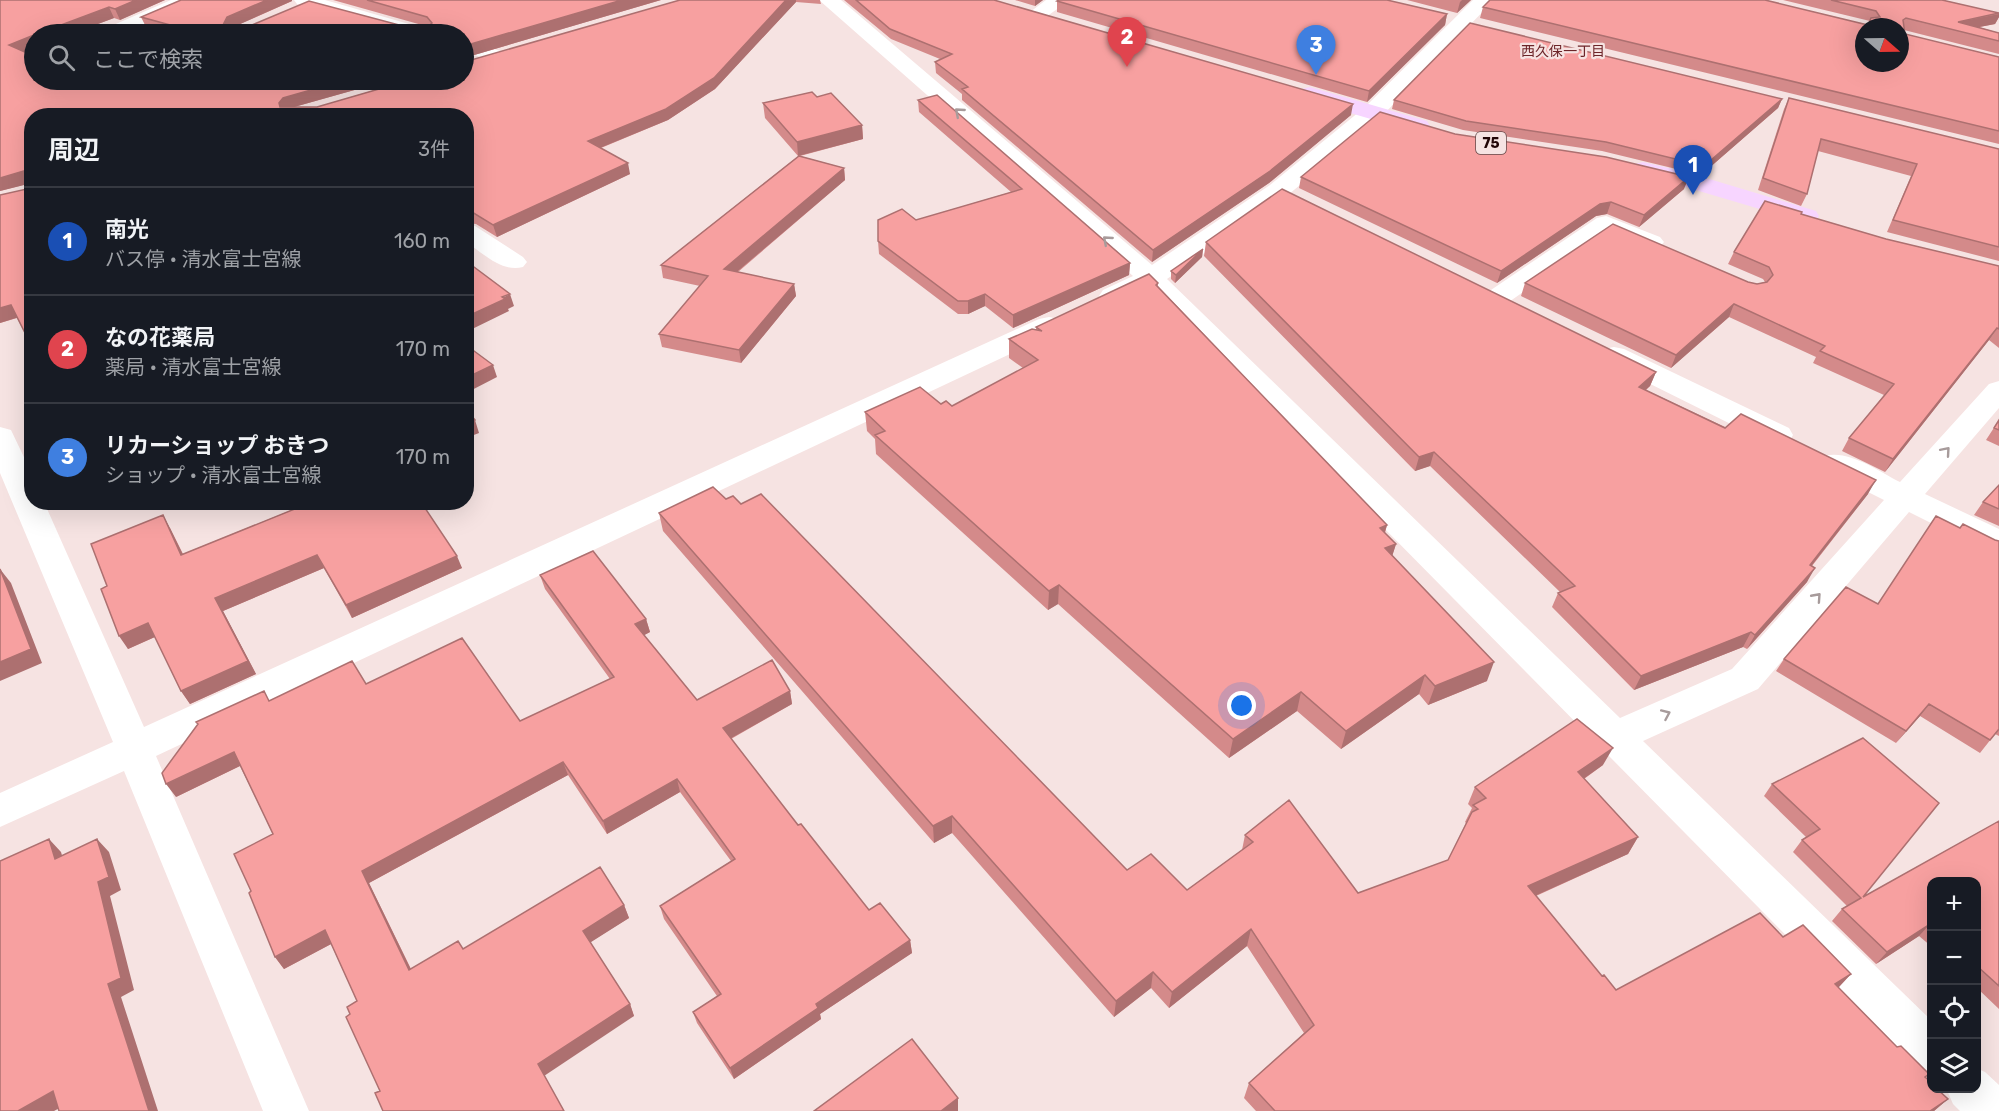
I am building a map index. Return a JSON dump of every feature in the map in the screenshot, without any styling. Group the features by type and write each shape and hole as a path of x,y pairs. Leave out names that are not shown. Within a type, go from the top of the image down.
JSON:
{"main road":[{"path":"1026,12 1059,11"},
{"path":"1294,89 1439,131"},
{"path":"1624,165 1678,177 1828,223"}],"street":[{"path":"132,24 188,0"},
{"path":"829,0 1151,278 1927,1047"},
{"path":"0,811 1151,278 1289,195 1484,0"},
{"path":"302,5 381,24"},
{"path":"1440,16 1485,27"},
{"path":"474,49 497,56"},
{"path":"474,63 520,49"},
{"path":"1530,313 1487,292 1606,223 1669,250"},
{"path":"474,236 514,262"},
{"path":"1594,345 1999,543"},
{"path":"1613,738 1746,679 1999,390"},
{"path":"0,437 24,493"},
{"path":"31,510 286,1111"},
{"path":"1973,1093 1992,1111"}],"building":[{"path":"0,0 136,0 115,9 109,7 64,24 24,24 24,39 9,45 24,52 24,90 311,90 283,98 279,103 280,107 317,107 376,90 474,90 474,59 680,0 786,0 714,78 666,109 588,141 628,163 493,225 474,213 474,108 24,108 24,171 0,178"},
{"path":"181,0 267,0 227,17 224,24 167,24 141,17"},
{"path":"367,0 622,0 474,43 474,24 431,24 427,17"},
{"path":"856,0 994,0 1353,104 1270,171 1153,250 962,89 968,87 935,62 952,54 890,29"},
{"path":"1387,0 1447,14 1369,91 1057,1"},
{"path":"1490,0 1765,0 1855,22 1855,72 1909,72 1909,35 1999,57 1999,131 1483,7"},
{"path":"1831,0 1942,0 1999,13 1958,22 1999,33 1999,41 1909,18 1871,18 1880,17 1876,11"},
{"path":"309,1 395,24 254,24"},
{"path":"1470,23 1782,99 1704,166 1606,142 1466,121 1394,100"},
{"path":"812,92 817,97 831,93 862,125 797,142 763,103"},
{"path":"937,95 1130,263 1013,315 985,294 968,301 958,301 878,241 878,220 902,209 916,220 1022,189 918,100"},
{"path":"1789,98 1999,149 1999,247 1893,220 1917,164 1821,139 1807,194 1763,178"},
{"path":"1380,112 1455,134 1606,157 1689,177 1644,215 1611,202 1600,204 1501,271 1301,177"},
{"path":"799,156 844,168 724,269 794,284 739,350 659,334 708,276 661,265"},
{"path":"1282,189 1656,372 1639,387 1725,428 1741,414 1876,480 1810,565 1815,568 1755,635 1751,632 1641,676 1558,593 1575,586 1434,452 1419,457 1206,242"},
{"path":"24,190 24,331 11,305 0,308 0,195"},
{"path":"1765,201 1886,239 1999,266 1999,329 1997,328 1893,459 1849,438 1894,384 1820,351 1825,346 1734,304 1676,355 1525,283 1613,224 1748,282 1757,284 1767,282 1773,275 1769,267 1734,252"},
{"path":"1203,249 1176,275 1171,271"},
{"path":"474,267 510,294 502,297 505,299 474,313"},
{"path":"1149,274 1158,283 1156,285 1387,525 1380,528 1396,544 1385,548 1494,662 1435,686 1425,675 1346,731 1301,692 1233,739 1059,585 1049,591 875,435 885,431 865,412 920,387 941,404 946,401 952,406 1038,360 1009,339 1032,329 1042,331 1036,327"},
{"path":"474,351 493,365 474,374"},
{"path":"1999,420 1999,430 1994,428"},
{"path":"1999,485 1999,509 1983,502"},
{"path":"713,487 726,499 733,496 741,504 761,494 1127,870 1151,854 1187,890 1253,842 1245,835 1289,800 1358,893 1448,860 1472,812 1478,809 1473,805 1486,798 1475,787 1577,719 1613,748 1578,772 1638,837 1528,886 1602,976 1604,975 1616,990 1760,913 1783,937 1803,925 1851,974 1835,984 1897,1047 1901,1046 1927,1072 1925,1077 1927,1093 1941,1093 1948,1099 1930,1111 1275,1111 1249,1083 1314,1025 1251,929 1172,992 1153,972 1116,1001 952,816 933,826 659,513"},
{"path":"292,510 426,510 457,556 346,605 317,555 215,598 248,661 181,691 148,623 119,636 101,589 107,586 91,544 163,515 181,555"},
{"path":"1936,516 1960,528 1963,524 1999,541 1999,729 1990,740 1929,704 1906,731 1784,659 1846,587 1878,604"},
{"path":"593,551 646,619 635,624 697,700 772,660 790,691 723,728 798,825 801,824 869,910 880,903 910,940 816,1004 818,1008 730,1068 693,1012 721,994 660,906 735,859 677,779 603,821 563,762 362,871 409,970 458,941 463,949 600,867 624,905 583,931 630,1004 538,1064 564,1111 383,1111 375,1093 380,1091 346,1017 350,1014 347,1007 357,1001 325,930 275,957 249,893 251,891 234,854 273,834 234,752 166,784 162,773 198,724 196,722 264,691 269,701 352,661 366,684 462,638 520,721 614,677 540,575"},
{"path":"0,569 31,649 0,662"},
{"path":"1863,738 1939,803 1863,897 1999,821 1999,986 1981,970 1981,877 1927,877 1927,926 1887,952 1842,909 1861,898 1802,840 1820,829 1772,784"},
{"path":"49,839 55,859 97,839 109,877 98,882 121,978 108,984 149,1111 59,1111 53,1091 18,1111 0,1111 0,861"},
{"path":"912,1039 958,1098 941,1111 814,1111"}],"place":[{"name":"なの花薬局","path":"1127,67"},
{"name":"リカーショップ おきつ","path":"1316,75"},
{"name":"南光","path":"1693,195"}],"district":[{"name":"西久保一丁目","path":"1563,51"}]}
